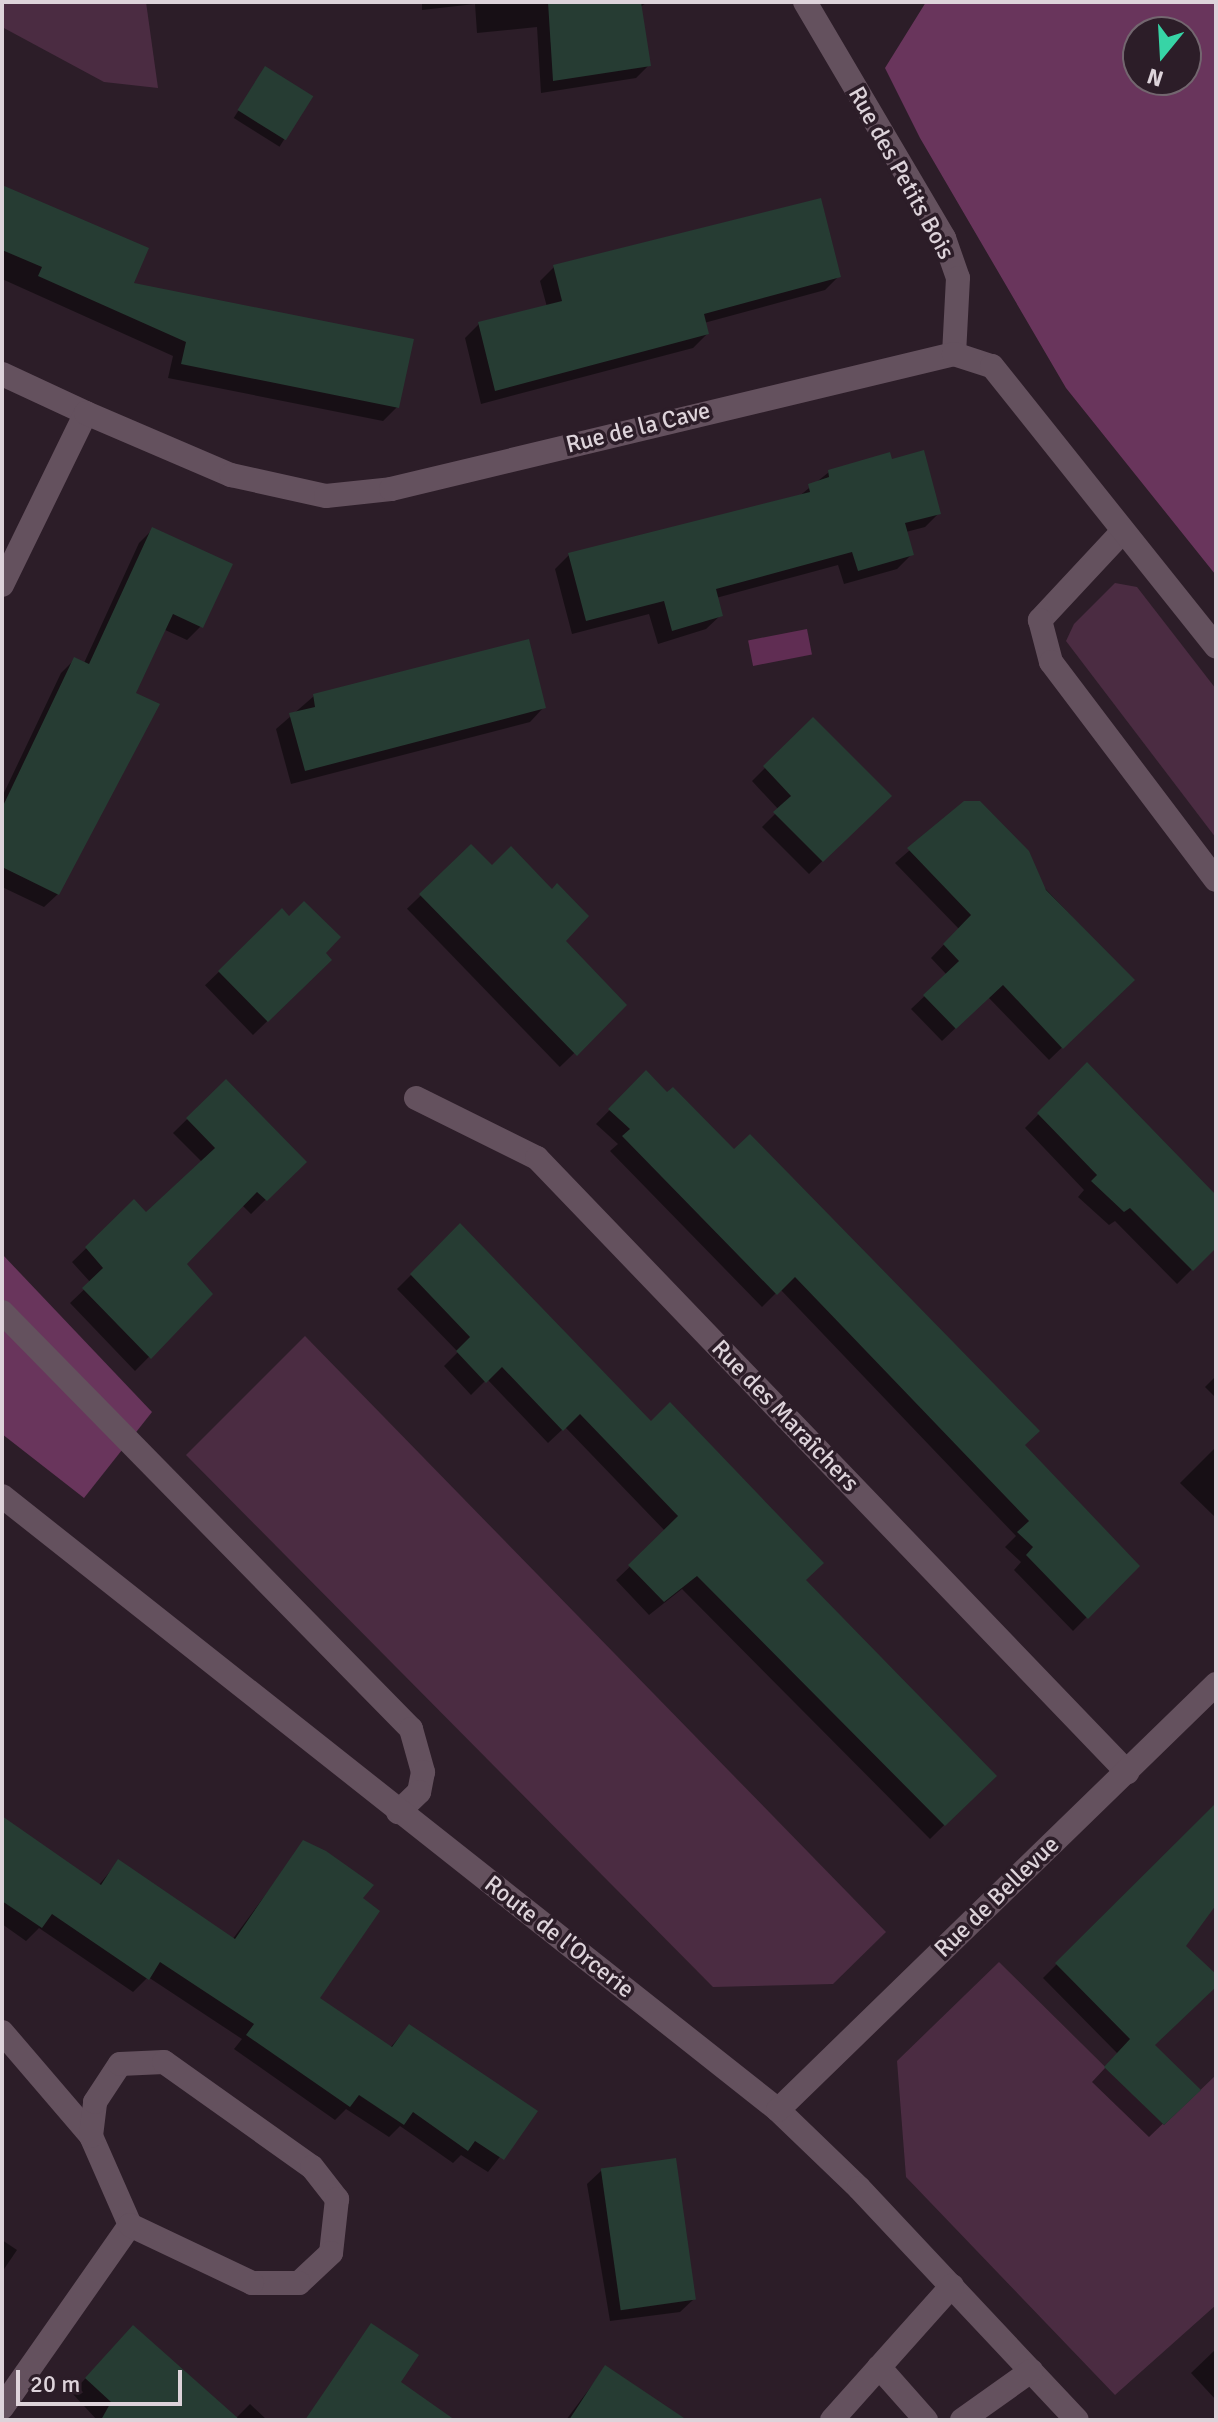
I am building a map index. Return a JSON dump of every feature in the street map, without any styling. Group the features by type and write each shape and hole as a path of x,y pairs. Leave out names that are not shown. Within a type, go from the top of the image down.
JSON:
{"street":[{"name":"Rue des Petits Bois","path":"805,2 944,238 958,278 954,354"},
{"name":"Rue de la Cave","path":"2,374 231,475 326,496 391,489 954,354"},
{"path":"954,354 992,366 1216,647"},
{"path":"2,585 86,413"},
{"path":"1123,531 1040,620 1051,662 1216,880"},
{"name":"Rue des Maraîchers","path":"416,1098 537,1158 1127,1772"},
{"path":"2,1312 411,1729 423,1772 419,1792 398,1812"},
{"name":"Route de l'Orcerie","path":"2,1496 778,2110 952,2286 1077,2420"},
{"name":"Rue de Bellevue","path":"778,2110 1216,1684"},
{"path":"2,2032 91,2136 130,2225 252,2283 299,2283 331,2253 337,2199 312,2167 164,2062 120,2064 95,2102 91,2136"},
{"path":"2,2408 130,2225"},
{"path":"832,2420 952,2286"},
{"path":"879,2367 926,2420"},
{"path":"962,2420 1031,2371"}],"shaded area":[{"path":"2,2 146,2 158,88 104,82 2,27"},
{"path":"926,2 1216,2 1215,574 1066,388 920,138 885,68"},
{"path":"1115,583 1137,587 1216,689 1216,838 1066,641 1074,624"},
{"path":"807,629 812,655 753,666 748,640"},
{"path":"2,1254 152,1412 84,1498 2,1434"},
{"path":"305,1336 886,1932 833,1984 713,1987 186,1455"},
{"path":"999,1962 1164,2125 1216,2075 1216,2305 1115,2395 906,2177 897,2061"}],"building":[{"path":"548,2 641,2 651,66 553,81"},
{"path":"265,66 313,96 286,140 237,110"},
{"path":"2,185 149,248 134,283 414,339 399,408 181,364 186,342 38,276 42,267 2,250"},
{"path":"821,198 841,277 704,314 709,334 495,391 478,322 562,301 553,265"},
{"path":"924,450 941,514 905,523 914,555 858,571 852,552 716,589 723,616 672,631 664,601 586,621 568,553 810,492 808,484 829,477 828,470 890,452 892,459"},
{"path":"152,527 233,564 203,628 173,614 136,693 160,704 59,895 2,867 2,808 74,657 89,664"},
{"path":"529,639 546,708 305,771 289,713 315,707 313,694"},
{"path":"813,717 892,796 823,862 773,812 791,796 763,766"},
{"path":"964,801 980,801 1029,851 1046,890 1135,980 1063,1049 1003,985 956,1029 923,995 959,961 943,944 971,915 907,848"},
{"path":"471,844 492,865 511,846 552,889 557,883 589,916 566,941 627,1005 577,1056 419,894"},
{"path":"304,901 341,937 326,953 332,960 268,1022 218,971 282,908 289,916"},
{"path":"1087,1062 1216,1195 1216,1248 1193,1271 1130,1208 1124,1212 1091,1181 1097,1175 1037,1113"},
{"path":"646,1070 667,1092 673,1087 734,1149 750,1134 1040,1431 1025,1445 1140,1566 1088,1619 1026,1555 1033,1547 1017,1532 1029,1521 795,1277 777,1295 622,1136 630,1129 608,1109"},
{"path":"226,1079 307,1162 267,1201 257,1192 187,1264 213,1294 151,1359 82,1288 103,1268 85,1247 134,1199 146,1212 215,1148 186,1118"},
{"path":"460,1223 651,1421 670,1402 824,1563 806,1580 997,1776 945,1826 697,1576 664,1602 628,1565 678,1516 580,1414 563,1431 502,1367 486,1383 456,1351 470,1337 410,1274"},
{"path":"1216,1803 1216,1905 1186,1946 1216,1974 1216,1987 1155,2045 1201,2090 1164,2125 1104,2067 1130,2039 1055,1963"},
{"path":"2,1816 101,1885 118,1859 235,1939 303,1840 326,1851 374,1885 363,1898 380,1911 320,1998 392,2047 409,2024 538,2111 504,2160 475,2141 468,2151 413,2112 404,2125 359,2095 350,2107 246,2035 254,2024 160,1962 149,1980 52,1914 42,1928 2,1901"},
{"path":"676,2158 696,2300 621,2310 601,2169"},
{"path":"371,2323 419,2355 401,2382 455,2420 305,2420"},
{"path":"133,2325 240,2420 101,2420 111,2402 85,2378"},
{"path":"605,2365 687,2420 569,2420"}]}
